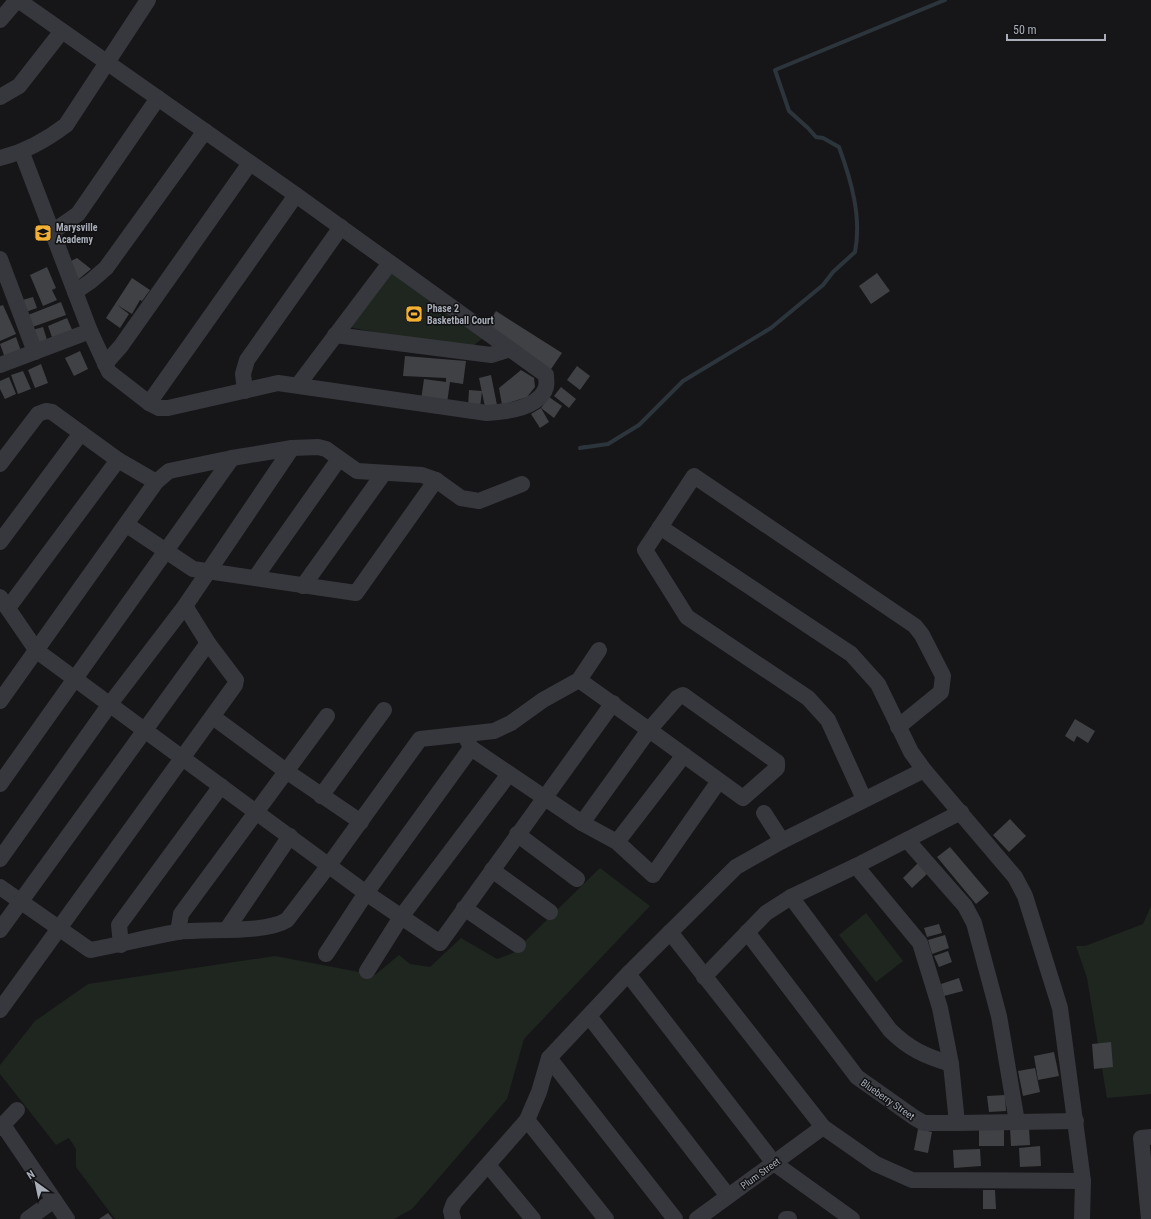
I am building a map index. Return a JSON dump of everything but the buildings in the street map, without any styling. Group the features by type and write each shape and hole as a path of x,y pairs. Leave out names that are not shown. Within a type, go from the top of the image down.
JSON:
{"street":[{"path":"0,20 17,0 296,195 546,375 547,386 542,396 526,406 505,412 487,413 278,383 168,408 159,408 149,403 109,372 90,332 22,153"},
{"path":"0,158 22,153 49,138 66,125 148,0"},
{"path":"0,97 20,86 62,31"},
{"path":"52,232 78,214 158,98"},
{"path":"75,292 106,268 205,131"},
{"path":"105,364 121,346 250,163"},
{"path":"149,403 296,195"},
{"path":"245,391 243,374 247,360 341,227"},
{"path":"0,259 35,352"},
{"path":"298,385 390,263"},
{"path":"0,365 90,332"},
{"path":"335,335 491,355 510,349"},
{"path":"0,464 38,414 46,411 52,412 118,460 156,482"},
{"path":"0,542 81,433"},
{"path":"0,701 127,525 156,482 169,471 292,448 318,447 326,449 357,472 422,475 436,480 461,498 479,501 522,484"},
{"path":"0,859 110,704 185,606 207,571 292,448"},
{"path":"0,784 232,458"},
{"path":"255,578 339,459"},
{"path":"118,460 4,602 37,651 366,893 440,943 517,834 613,703"},
{"path":"303,586 384,474"},
{"path":"864,799 828,720 808,698 687,617 645,550 694,476 915,626 922,635 943,676 941,692 898,727"},
{"path":"127,525 193,569 356,593 436,480"},
{"path":"660,527 851,654 878,684 911,752 924,770 1015,877 1025,896 1060,1008 1083,1181 1082,1219"},
{"path":"0,1010 235,685 236,680 208,644 185,606"},
{"path":"0,930 208,644"},
{"path":"0,887 90,950 121,945 178,932 266,928 281,924 286,920 329,865 420,739 468,741 511,723 543,700 579,680 599,650"},
{"path":"579,680 613,703 649,730 743,798 777,768 778,765 777,762 683,695 677,698 649,730 582,823"},
{"path":"321,796 384,710"},
{"path":"213,716 286,771 361,822"},
{"path":"178,932 180,914 327,716"},
{"path":"468,741 509,774 544,798 582,823 617,842 652,875 719,781"},
{"path":"326,954 468,741"},
{"path":"617,842 684,755"},
{"path":"452,1215 454,1203 526,1120 539,1092 549,1058 628,974 736,867 782,841 924,770"},
{"path":"367,970 401,917 509,774"},
{"path":"121,945 119,926 221,786"},
{"path":"704,977 766,913 791,897 856,866 961,812"},
{"path":"764,813 782,841"},
{"path":"517,834 577,879"},
{"path":"227,929 290,836"},
{"path":"907,840 965,906 974,923 999,1016 1016,1122"},
{"path":"856,866 920,943 940,1008 951,1064 957,1123"},
{"path":"492,870 550,912"},
{"path":"791,897 890,1030 904,1044 931,1058 951,1064"},
{"path":"464,908 518,945"},
{"path":"670,932 823,1127 876,1164 912,1180 1083,1181"},
{"name":"Blueberry Street","path":"747,932 857,1077 884,1097 924,1123 1076,1121"},
{"path":"628,974 774,1163 852,1219"},
{"path":"589,1016 728,1196"},
{"path":"549,1058 675,1219"},
{"path":"17,1110 1,1126 67,1219"},
{"path":"526,1120 606,1219"},
{"name":"Plum Street","path":"697,1219 823,1127"},
{"path":"1148,1219 1141,1138 1151,1137"},
{"path":"488,1165 533,1219"},
{"path":"28,1219 54,1200"}],"shaded area":[{"path":"389,271 484,337 473,346 420,341 349,327"},
{"path":"600,868 650,906 524,1039 507,1099 412,1209 394,1219 115,1219 76,1167 76,1149 69,1138 56,1145 0,1074 0,1065 35,1021 88,984 275,956 375,975 399,955 410,964 430,967 461,938 497,959 513,953"},
{"path":"1151,906 1151,1094 1107,1098 1087,978 1076,946 1085,946 1143,924"},
{"path":"866,913 903,961 876,982 839,935"}],"waterway":[{"path":"585,447 580,448 608,444 639,425 683,381 771,328 823,285 833,272 855,252 857,239 856,212 848,172 839,147 823,138 816,137 789,111 775,70 945,0"}],"place":[{"name":"Marysville Academy","path":"43,233"},
{"name":"Phase 2 Basketball Court","path":"414,314"}]}
